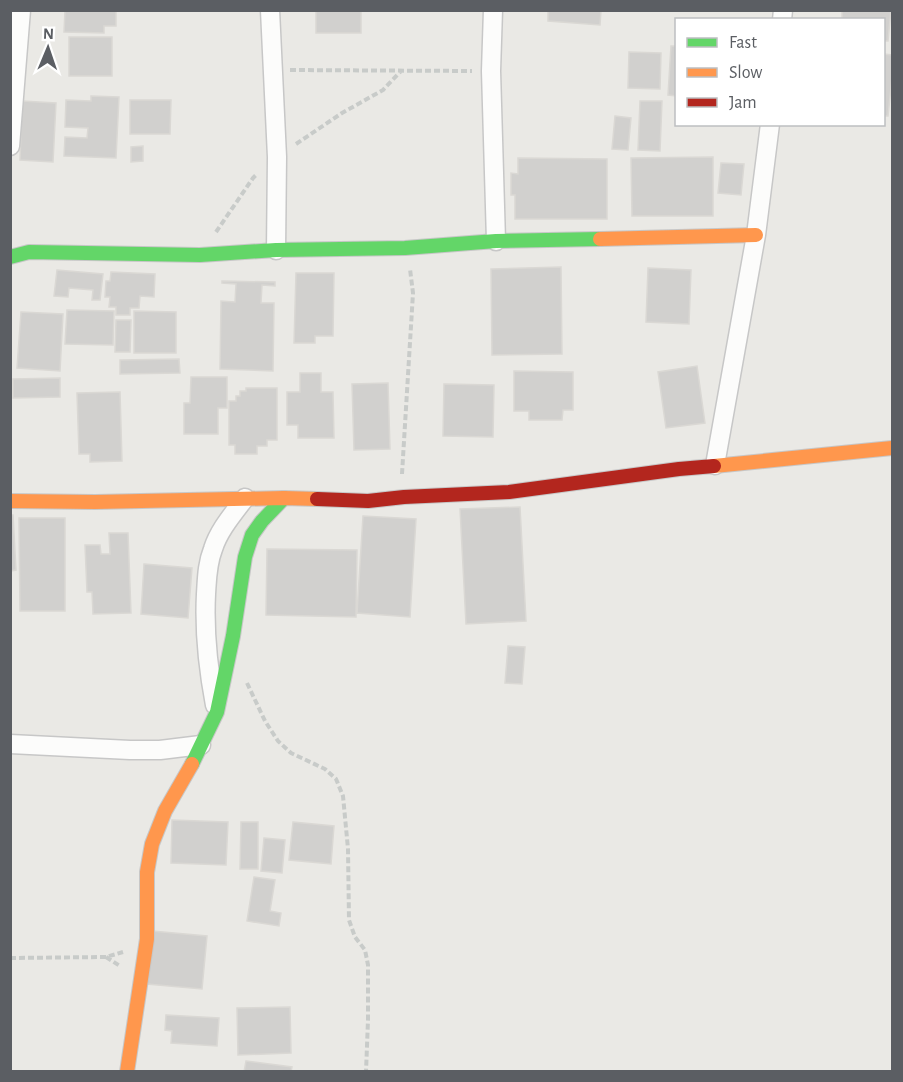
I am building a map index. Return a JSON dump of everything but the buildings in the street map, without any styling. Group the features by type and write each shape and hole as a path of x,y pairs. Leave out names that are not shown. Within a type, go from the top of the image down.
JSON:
{"street":[{"path":"10,146 21,10"},
{"path":"270,10 277,158 276,250"},
{"path":"493,10 491,71 496,240"},
{"path":"714,465 756,235 770,126"},
{"path":"10,257 29,252 200,255 276,250 405,248 496,240 756,235"},
{"path":"10,501 95,502 284,498 368,501 509,492 714,465 892,448"},
{"path":"217,712 207,656 205,607 207,571 213,549 224,525 244,498"},
{"path":"127,1071 147,939 147,872 152,844 165,811 187,774 217,712 233,636 245,557 252,535 284,498"},
{"path":"10,744 130,750 160,750 201,745"}],"path":[{"path":"272,70 491,71"},
{"path":"200,255 253,178 342,112 383,90 400,71"},
{"path":"404,497 402,471 413,293 405,248"},
{"path":"244,678 265,721 278,741 291,753 325,769 336,779 343,796 348,849 349,920 355,937 365,950 368,965 366,1071"},
{"path":"10,958 106,957 127,950 147,939"}],"traffic: fast":[{"path":"10,257 29,252 200,255 276,250 405,248 496,241 600,239"},
{"path":"192,764 217,712 233,636 245,557 252,535 284,498"}],"traffic: slow":[{"path":"600,239 756,235"},
{"path":"714,466 892,448"},
{"path":"10,501 317,499"},
{"path":"127,1072 147,939 147,872 152,844 165,811 192,764"}],"traffic: jam":[{"path":"317,499 368,501 509,492 714,466"}]}
